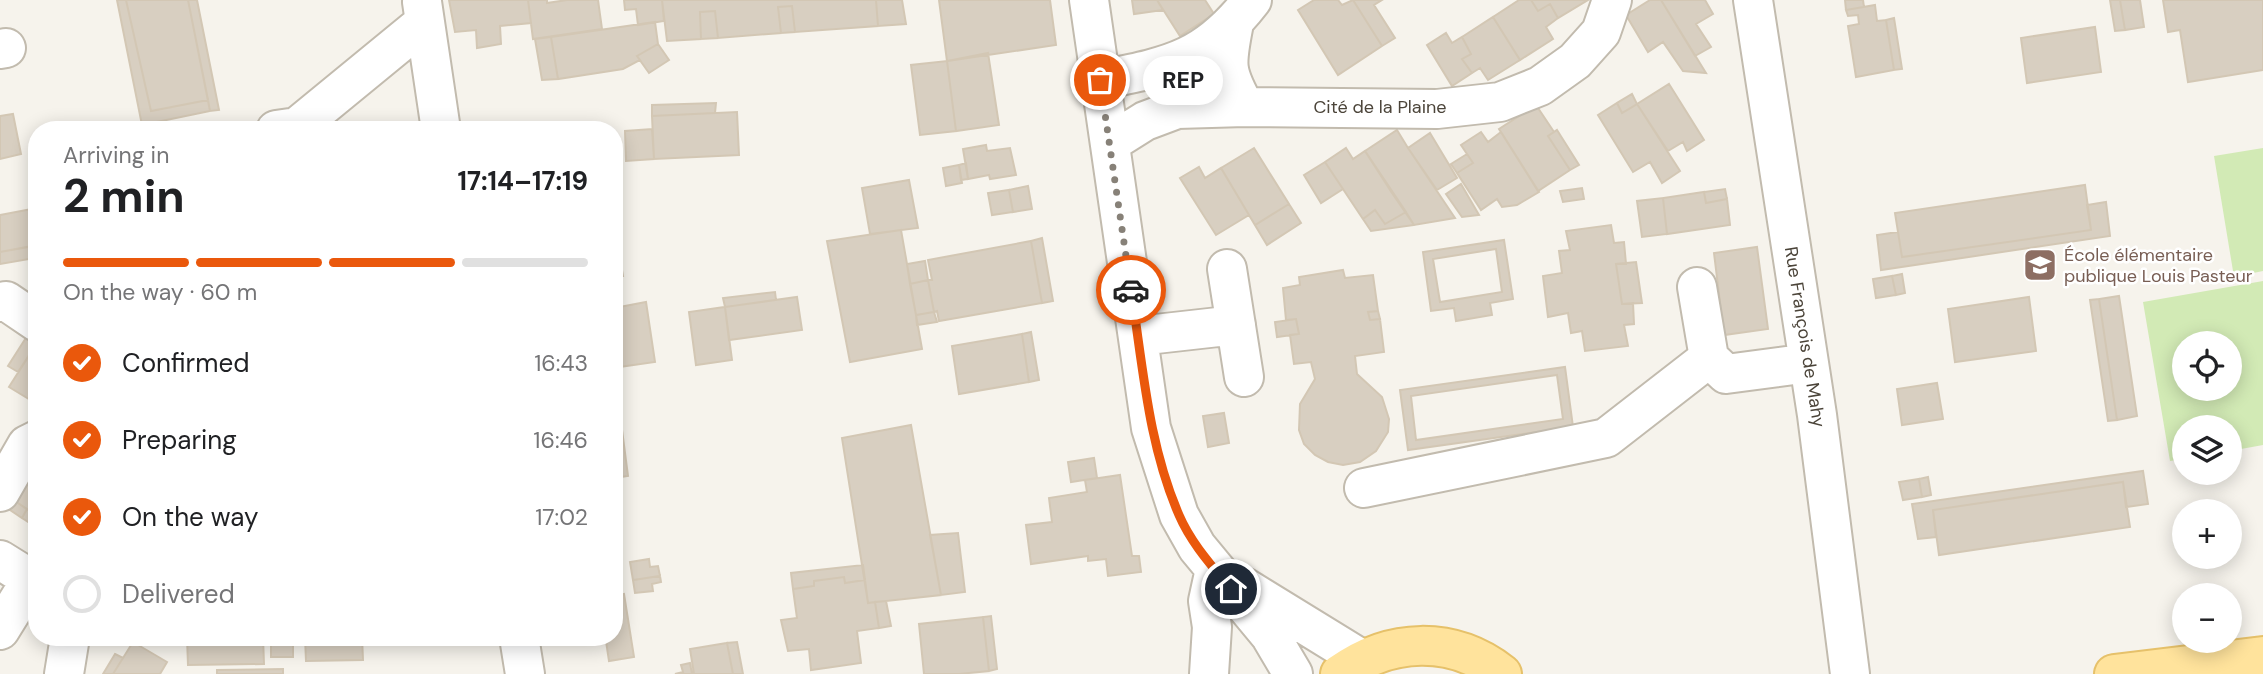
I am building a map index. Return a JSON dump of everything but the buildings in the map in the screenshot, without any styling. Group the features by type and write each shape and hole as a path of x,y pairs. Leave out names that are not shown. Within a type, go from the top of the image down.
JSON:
{"main road":[{"path":"1350,667 1392,648 1425,645 1458,651 1489,664 1502,674"},
{"path":"2114,674 2263,656"}],"street":[{"path":"1089,0 1151,428 1179,515 1197,547 1270,635 1293,674"},
{"name":"Cité de la Plaine","path":"1110,143 1145,121 1177,109 1437,109 1500,102 1540,86 1575,61 1601,32 1612,0"},
{"name":"Rue François de Mahy","path":"1753,0 1809,363 1850,674"},
{"path":"304,121 423,11"},
{"path":"423,11 440,121"},
{"path":"1100,80 1152,71 1199,52 1243,12"},
{"path":"1243,12 1228,52 1229,78 1245,107"},
{"path":"1227,269 1244,377"},
{"path":"1698,287 1709,358 1726,374 1809,363"},
{"path":"0,302 5,301 28,316"},
{"path":"1138,336 1236,325"},
{"path":"1364,488 1606,438 1709,358"},
{"path":"0,492 28,444"},
{"path":"1215,569 1350,667"},
{"path":"1209,674 1212,627 1208,601 1215,569"},
{"path":"0,629 23,574"},
{"path":"64,674 69,646"},
{"path":"520,646 525,674"}],"green space":[{"path":"2263,148 2263,271 2234,277 2214,156"},
{"path":"2263,281 2263,445 2242,449 2242,415 2172,415 2170,461 2143,302"}],"way so far":[{"path":"1100,80 1131,290"}],"place":[{"name":"REP","path":"1100,80"},
{"name":"École élémentaire publique Louis Pasteur","path":"2040,265"}],"route":[{"path":"1131,290 1151,428 1179,515 1197,547 1231,589"}]}
